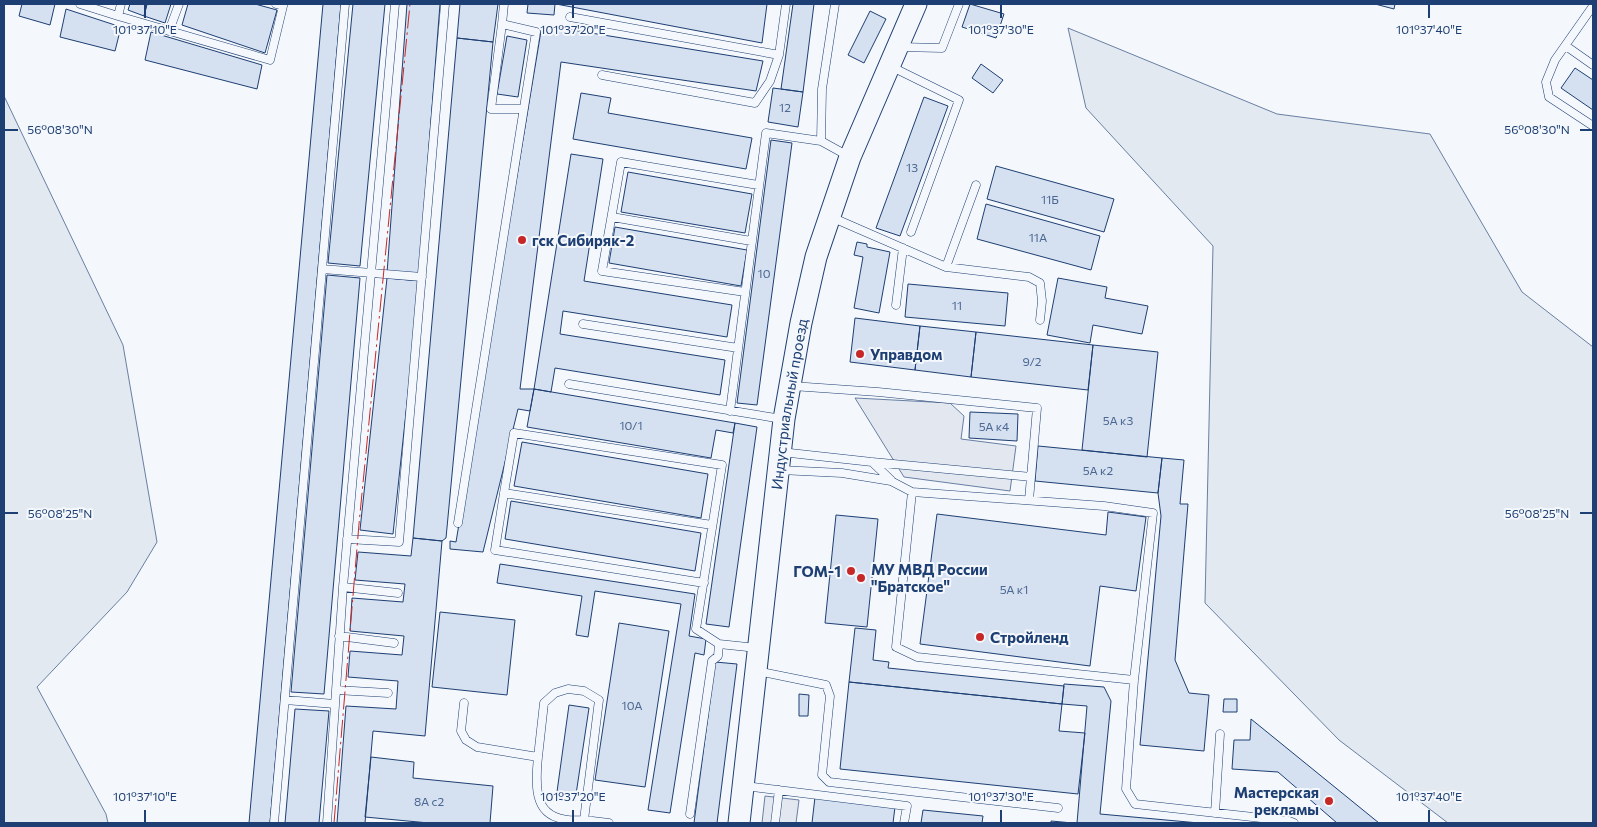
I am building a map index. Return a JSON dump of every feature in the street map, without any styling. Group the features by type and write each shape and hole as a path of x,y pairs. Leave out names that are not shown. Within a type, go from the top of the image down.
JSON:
{"street":[{"name":"Индустриальный проезд","path":"739,823 784,419 814,266 850,157 916,4"}],"lane":[{"path":"80,4 270,60 283,6 276,4"},
{"path":"118,16 121,4"},
{"path":"169,31 179,4"},
{"path":"274,823 345,4"},
{"path":"327,823 343,587 395,4"},
{"path":"347,540 399,542 446,4"},
{"path":"504,4 491,109 523,109"},
{"path":"602,75 755,103 770,81 780,55 786,4"},
{"path":"821,141 822,89 835,4"},
{"path":"893,56 942,48 960,4"},
{"path":"1593,6 1555,60 1546,82 1549,97 1593,126"},
{"path":"570,17 780,55"},
{"path":"458,524 536,32 502,24"},
{"path":"1566,46 1593,65"},
{"path":"893,56 959,100 911,232"},
{"path":"730,411 766,133 821,141 850,157"},
{"path":"745,292 602,272 621,162 758,185"},
{"path":"946,267 976,185"},
{"path":"829,216 946,267 1029,277 1040,283 1042,301 1040,320"},
{"path":"612,217 751,241"},
{"path":"896,305 903,248"},
{"path":"322,269 422,277"},
{"path":"583,324 738,348"},
{"path":"570,384 784,419"},
{"path":"790,386 878,392 1037,408 1029,500"},
{"path":"704,582 496,550 514,433 722,465 704,582 696,629 719,644 759,648"},
{"path":"779,461 872,462 1031,477"},
{"path":"779,461 842,474 892,481"},
{"path":"872,462 892,481 912,492 1104,506 1153,513 1134,680 1126,789 1135,804 1294,823"},
{"path":"912,492 896,647 917,657 1134,680"},
{"path":"504,493 712,525"},
{"path":"343,587 398,593"},
{"path":"339,636 394,644"},
{"path":"690,814 712,661 718,656 719,644"},
{"path":"755,670 826,685 830,696 822,775 829,782 1058,808"},
{"path":"584,820 599,700 584,691 568,689 555,693 544,703 536,779 538,792 542,805 548,815 566,822 584,820 609,823"},
{"path":"336,690 388,693"},
{"path":"285,700 335,704"},
{"path":"464,703 461,731 466,740 477,747 538,757"},
{"path":"1215,813 1220,734"},
{"path":"743,785 907,806 904,823"},
{"path":"776,823 779,790"}],"shaded area":[{"path":"1068,28 1277,114 1430,134 1522,292 1593,347 1593,823 1448,823 1339,740 1205,603 1213,246 1086,108"},
{"path":"4,96 123,345 157,542 127,592 37,687 106,814 108,823 4,823"},
{"path":"855,398 950,403 964,416 961,439 1016,446 1010,491 904,477"},
{"path":"765,796 799,800 796,823 762,823"}],"building":[{"path":"22,4 55,4 50,25 19,16"},
{"path":"130,4 147,4 144,16 128,10"},
{"path":"147,4 171,4 165,23 144,16"},
{"path":"188,4 255,4 277,10 265,53 182,25"},
{"path":"323,4 341,4 270,823 249,823"},
{"path":"353,4 385,4 360,266 328,263"},
{"path":"407,4 440,4 419,276 387,273"},
{"path":"460,4 498,4 493,42 457,38"},
{"path":"528,4 555,4 554,15 527,13"},
{"path":"556,4 767,4 762,43"},
{"path":"793,4 814,4 803,92 781,89"},
{"path":"970,4 1004,14 996,38 962,27"},
{"path":"1375,4 1395,4 1394,9"},
{"path":"66,9 121,27 115,51 60,37"},
{"path":"870,11 886,19 864,63 848,55"},
{"name":"гск Сибиряк-2","path":"542,25 763,61 756,91 561,62 520,389 534,389 530,411 518,409 483,552 450,549 450,541 456,542"},
{"path":"151,32 262,65 257,89 145,60"},
{"path":"507,36 527,40 518,97 497,94"},
{"path":"457,38 493,42 446,538 442,541 413,538"},
{"path":"981,64 1003,80 993,93 972,78"},
{"path":"1575,68 1593,80 1593,110 1561,88"},
{"path":"773,88 803,92 798,127 768,122"},
{"path":"581,93 611,98 608,113 752,138 746,169 573,139"},
{"path":"924,97 948,106 900,236 876,228"},
{"path":"771,140 792,143 757,405 737,403"},
{"path":"571,154 603,159 584,281 732,305 727,337 563,311 560,334 725,360 720,395 555,368 551,392 534,389"},
{"path":"996,166 1114,199 1104,232 987,199"},
{"path":"628,172 752,194 745,233 621,212"},
{"path":"986,204 1100,236 1091,270 977,239"},
{"path":"615,227 747,250 741,286 609,263"},
{"path":"857,242 867,244 867,247 890,252 879,313 854,308 863,257 854,255"},
{"path":"327,275 360,278 324,694 291,692"},
{"path":"387,278 420,281 393,534 360,530"},
{"path":"1058,278 1107,287 1105,298 1148,306 1142,334 1093,325 1090,343 1047,335"},
{"path":"908,284 1008,293 1005,326 905,317"},
{"path":"855,318 920,326 915,370 850,362"},
{"path":"920,326 976,332 971,377 915,370"},
{"path":"976,332 1093,345 1088,390 971,377"},
{"path":"1093,345 1158,352 1147,457 1082,450"},
{"path":"534,389 735,423 733,433 716,430 711,458 527,427"},
{"path":"970,412 1018,414 1017,441 969,438"},
{"path":"735,423 757,427 729,627 706,624"},
{"path":"522,442 708,474 701,518 514,486"},
{"path":"1038,446 1162,458 1158,493 1035,481"},
{"path":"1162,458 1184,460 1180,504 1188,504 1175,660 1189,693 1209,695 1204,751 1140,745 1161,516 1158,493"},
{"path":"511,501 701,533 695,571 505,539"},
{"path":"1108,512 1146,517 1136,591 1100,586 1090,666 920,644 937,514 1106,535"},
{"name":"ГОМ-1","path":"836,515 878,519 867,627 825,623"},
{"path":"413,538 442,541 425,736 373,731 365,823 337,823 346,706 396,709 398,681 348,677 350,651 402,655 404,636 350,631 352,598 403,602 405,584 355,580 358,552 411,556"},
{"path":"500,564 695,594 689,636 706,639 704,655 695,653 670,813 648,810 681,604 595,591 588,637 576,635 582,596 497,583"},
{"path":"440,612 515,620 507,695 432,687"},
{"path":"619,623 669,631 645,787 595,780"},
{"path":"855,628 876,630 873,660 889,662 888,668 1064,686 1062,704 849,682"},
{"path":"715,662 737,664 717,823 694,823"},
{"path":"849,682 1062,704 1059,731 1085,733 1078,794 840,769"},
{"path":"1064,684 1104,687 1111,701 1100,814 1199,823 1077,823 1087,706 1062,704"},
{"path":"799,694 809,695 808,716 799,716"},
{"path":"1224,699 1237,699 1237,712 1223,712"},
{"path":"569,705 589,708 575,801 556,799"},
{"path":"295,709 329,711 319,823 285,823"},
{"path":"1251,719 1379,823 1337,823 1278,772 1232,769 1234,740 1250,740"},
{"path":"371,757 414,762 413,778 493,786 490,823 429,823 365,817"},
{"path":"815,797 895,807 893,823 812,823"},
{"path":"923,810 983,816 982,823 921,823"},
{"path":"1051,821 1073,823 1051,823"}],"power":[{"path":"334,823 359,524 410,4"}],"place":[{"name":"гск Сибиряк-2","path":"522,240"},
{"name":"Управдом","path":"860,354"},
{"name":"ГОМ-1","path":"851,571"},
{"name":"МУ МВД России \"Братское\"","path":"861,578"},
{"name":"Стройленд","path":"980,637"},
{"name":"Мастерская рекламы","path":"1329,801"}]}
